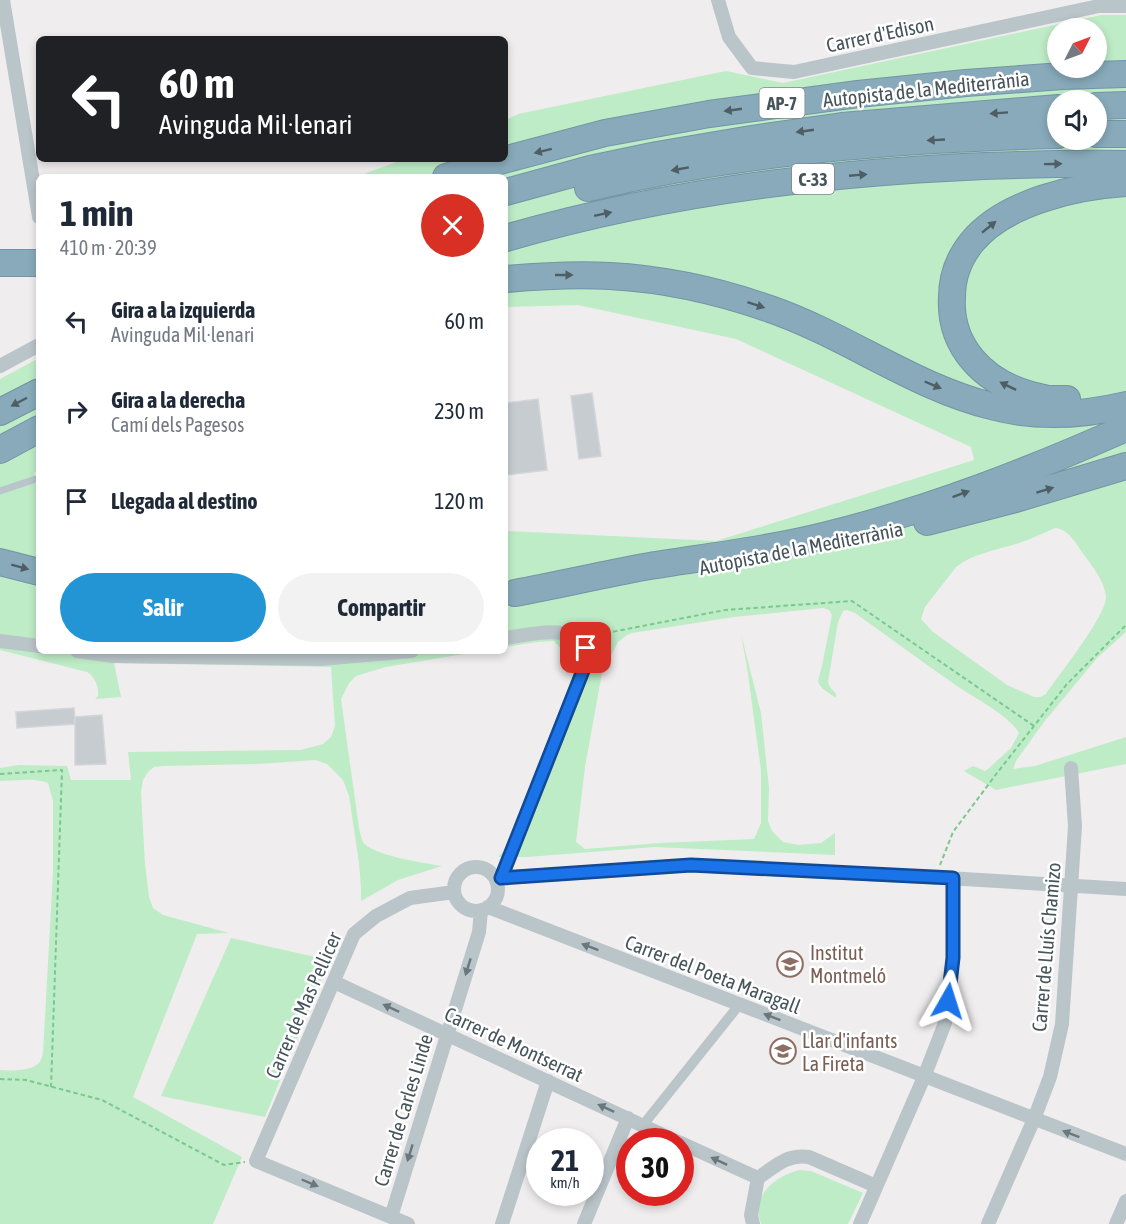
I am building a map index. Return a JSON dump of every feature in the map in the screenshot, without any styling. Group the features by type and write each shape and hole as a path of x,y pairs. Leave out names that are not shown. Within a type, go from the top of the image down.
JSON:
{"highway":[{"name":"Autopista de la Mediterrània","path":"508,159 605,133 721,112 966,83 1126,74"},
{"path":"1107,106 1126,105"},
{"path":"508,191 590,169 751,139 843,126 1047,109"},
{"path":"1107,134 1126,134"},
{"name":"C-33","path":"508,208 595,186 740,159 817,149 914,141 1047,135"},
{"name":"Autopista de la Mediterrània","path":"455,174 496,162"},
{"name":"C-33","path":"508,237 585,217 679,198 807,179 1000,165 1126,164"},
{"path":"1126,183 1085,188 1057,195 1028,205 997,220 972,242 960,260 953,281 951,300 952,318 962,345 976,365 993,379 1008,387 1047,399 1078,398 1126,390"},
{"path":"0,263 36,262"},
{"path":"508,279 554,275 611,276 691,286 732,297 810,324 928,384 997,408 1065,414 1126,405"},
{"path":"0,412 36,394"},
{"path":"510,594 827,535 949,499 1050,461 1126,428"},
{"path":"0,450 36,431"},
{"path":"0,467 36,449"},
{"name":"Autopista de la Mediterrània","path":"510,594 665,575 809,550 880,535 1012,500 1126,466"},
{"path":"0,562 36,571"}],"street":[{"path":"3,0 36,199"},
{"name":"Carrer d'Edison","path":"718,0 729,37 752,68 794,72 1098,6 1126,6"},
{"path":"0,366 36,347"},
{"path":"508,638 552,632 569,634 580,640 586,648 588,658 499,880 494,902 485,909 466,908 457,900 454,892 455,882 459,875 473,867 488,870 499,880 691,865 1126,889"},
{"path":"0,641 36,646"},
{"path":"99,654 321,659 378,654"},
{"name":"Carrer de Lluís Chamizo","path":"988,1224 1050,1077 1062,1024 1075,826 1071,768"},
{"path":"865,1222 876,1186 945,1023 953,958 953,878"},
{"name":"Carrer de Mas Pellicer","path":"256,1161 354,934 376,916 410,898 454,892"},
{"name":"Carrer del Poeta Maragall","path":"485,909 1126,1155"},
{"name":"Carrer de Carles Linde","path":"391,1217 485,909"},
{"name":"Carrer de Montserrat","path":"334,982 650,1128"},
{"path":"643,1125 739,1005"},
{"path":"502,1224 548,1082"},
{"path":"584,1224 628,1118"},
{"name":"Carrer de Montserrat","path":"694,1148 758,1178"},
{"path":"753,1224 751,1215 758,1178 785,1159 799,1156 809,1157 876,1186"},
{"path":"256,1161 408,1224"},
{"path":"1116,1224 1126,1201"}],"lane":[{"path":"0,491 36,479"}],"path":[{"path":"580,640 596,634 725,610 852,601 1034,726"},
{"path":"936,878 953,832 1067,684 1126,625"},
{"path":"0,774 62,770 51,1087"},
{"path":"0,1079 26,1080 102,1100 224,1165 256,1161"}],"green space":[{"path":"1101,15 1126,15 1126,632 1097,658 1044,722 1016,761 1013,769 1035,766 1126,737 1126,764 996,790 964,771 973,766 985,771 988,769 1011,748 1019,733 1014,726 999,713 944,677 855,613 843,611 838,622 828,682 836,698 823,689 818,681 832,615 829,610 823,608 734,617 632,633 618,642 602,673 585,767 576,842 585,849 754,839 761,823 761,770 741,634 761,713 769,788 768,821 772,831 783,842 799,845 821,843 835,833 835,855 655,847 527,857 498,857 505,850 571,687 574,670 570,659 554,641 508,647 508,531 716,541 974,460 971,447 736,339 578,305 508,307 508,174 363,174 397,162 508,162 508,119 518,114 726,71 783,83 1047,27 1047,78 1107,78 1107,18 1087,18","holes":["1055,528 1072,538 1098,574 1106,596 1099,616 1071,660 1046,694 1034,697 1007,685 933,632 921,619 925,607 956,567 963,562"]},
{"path":"36,360 36,472 34,473 36,479 36,654 463,654 386,667 356,676 349,683 341,699 359,828 363,842 388,855 442,866 398,880 361,901 359,863 349,796 343,780 327,764 315,760 163,766 154,767 143,780 141,793 145,864 149,897 153,908 163,915 229,933 197,934 133,1097 242,1157 213,1224 0,1224 0,1070 31,1068 39,1063 43,1053 53,873 53,801 48,783 31,780 0,781 0,768 19,765 67,766 71,780 131,780 128,752 301,750 323,744 331,737 335,726 331,667 114,663 121,697 95,699 98,696 97,686 87,672 0,650 0,379"},
{"path":"231,938 329,960 265,1117 161,1096"},
{"path":"799,1170 811,1171 863,1193 848,1224 761,1224 759,1204 762,1196 781,1177"}],"building":[{"path":"592,393 601,456 579,459 571,396"},
{"path":"538,399 547,470 508,475 508,403"},
{"path":"74,708 75,724 17,728 16,712"},
{"path":"102,715 106,764 75,765 75,717"}],"place":[{"name":"Institut Montmeló","path":"790,964"},
{"name":"Llar d'infants La Fireta","path":"783,1051"}],"route":[{"path":"586,648 588,658 501,878 691,865 953,878 953,958 948,1001"}]}
